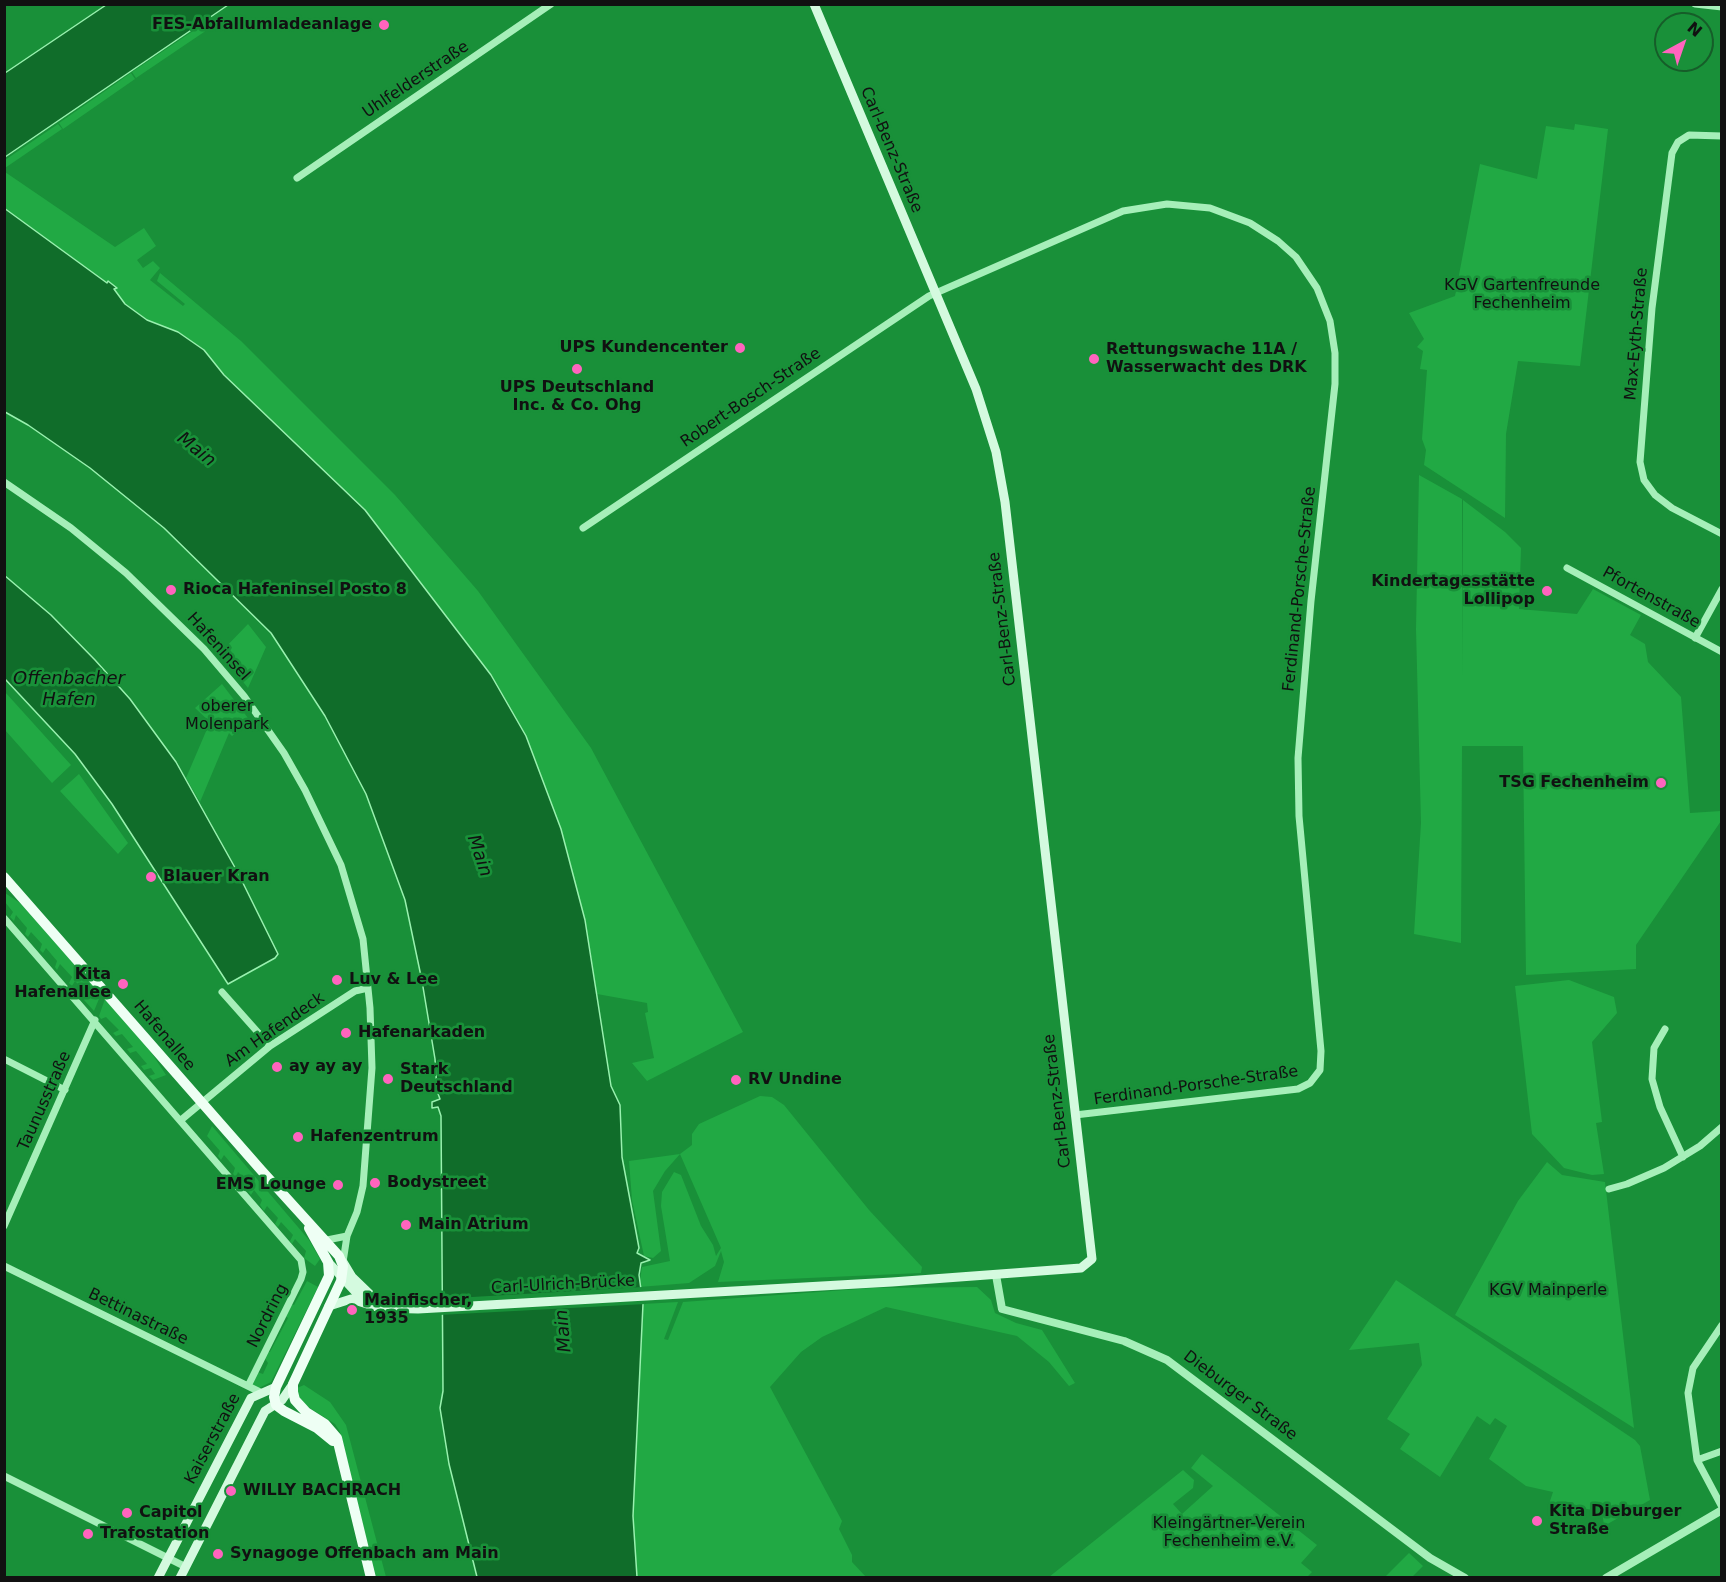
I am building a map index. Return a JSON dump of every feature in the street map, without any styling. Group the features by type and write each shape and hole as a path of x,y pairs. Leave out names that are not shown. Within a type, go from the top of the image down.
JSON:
{"main road":[{"name":"Carl-Benz-Straße","path":"814,4 976,389 1000,474 1092,1250 1090,1262"},
{"name":"Hafenallee","path":"4,878 301,1215 327,1240 343,1262"},
{"name":"Hafenallee","path":"301,1215 328,1262 347,1277 364,1301"},
{"path":"328,1262 328,1282 277,1397 284,1412 323,1432 340,1452"},
{"name":"Kaiserstraße","path":"180,1578 265,1411 293,1384 329,1306 347,1277 343,1262"},
{"name":"Carl-Ulrich-Brücke","path":"387,1308 996,1275 1081,1268 1090,1262"},
{"path":"328,1282 347,1277 387,1308"},
{"path":"329,1306 345,1299 364,1301 373,1306 387,1308"},
{"path":"293,1384 295,1400 306,1412"},
{"path":"260,1392 265,1411"},
{"name":"Kaiserstraße","path":"158,1578 248,1402 253,1395 260,1392 277,1397"},
{"path":"277,1397 329,1427 337,1438 371,1578"}],"street":[{"name":"Uhlfelderstraße","path":"297,178 551,4"},
{"path":"1695,4 1722,7"},
{"name":"Max-Eyth-Straße","path":"1722,136 1689,135 1678,142 1672,153 1652,308 1640,450 1644,480 1655,495 1672,508 1722,534"},
{"name":"Ferdinand-Porsche-Straße","path":"935,293 1123,212 1151,205 1195,205 1225,212 1250,223 1278,241 1296,257 1317,288 1334,340 1335,384 1311,600 1298,756 1299,816 1321,1051 1320,1070 1311,1083 1298,1089 1075,1115"},
{"name":"Robert-Bosch-Straße","path":"583,528 902,312 935,293"},
{"name":"Hafeninsel","path":"4,482 71,528 147,593 204,650 267,728 305,790 345,875 362,933 368,988 372,1068 367,1153 360,1205 347,1236 343,1262"},
{"name":"Pfortenstraße","path":"1567,568 1722,652"},
{"path":"1695,638 1722,589"},
{"name":"Nordring","path":"4,918 297,1254 302,1264 301,1279 248,1386"},
{"name":"Am Hafendeck","path":"202,1103 270,1046 355,992 368,988"},
{"path":"222,992 270,1046"},
{"name":"Taunusstraße","path":"4,1226 95,1020"},
{"path":"1665,1029 1654,1048 1652,1079 1660,1107 1683,1157"},
{"path":"4,1059 65,1090"},
{"path":"181,1120 202,1103"},
{"path":"1609,1189 1647,1177 1683,1157 1722,1127"},
{"path":"327,1240 347,1236"},
{"name":"Bettinastraße","path":"4,1266 260,1392"},
{"name":"Dieburger Straße","path":"996,1275 1002,1309 1134,1344 1167,1360 1430,1558 1465,1578"},
{"path":"1606,1578 1722,1508 1697,1460 1689,1385 1696,1362 1722,1325"},
{"path":"1697,1460 1722,1451"},
{"path":"4,1476 186,1567"}],"green space":[{"path":"208,21 210,28 136,78 132,72"},
{"path":"131,73 135,79 63,129 59,123"},
{"path":"58,124 62,129 5,168 5,160"},
{"name":"KGV Gartenfreunde Fechenheim","path":"1575,124 1608,129 1580,366 1518,361 1506,434 1505,518 1424,465 1426,450 1422,439 1427,370 1420,369 1423,351 1417,347 1424,339 1409,313 1455,296 1480,164 1537,179 1546,126 1574,130"},
{"path":"5,172 115,247 144,228 156,246 137,260 143,268 153,261 160,268 150,280 183,306 185,304 157,281 160,273 241,341 395,495 478,591 591,748 743,1032 647,1081 632,1063 654,1058 645,1013 648,1012 647,1003 597,994 585,920 561,829 526,737 204,350 178,332 147,320 125,304 113,289 115,287 109,282 107,283 5,208"},
{"path":"1419,475 1462,499 1462,676 1463,500 1505,532 1521,548 1519,609 1577,614 1593,589 1641,615 1630,635 1645,644 1648,662 1681,697 1690,813 1721,811 1721,821 1636,945 1636,969 1526,975 1523,746 1462,746 1461,943 1414,934 1421,823 1416,629"},
{"path":"248,624 266,647 248,688 220,653"},
{"name":"oberer Molenpark","path":"222,684 251,722 232,736 229,733 200,802 186,778 210,722 195,708"},
{"path":"5,692 71,765 52,783 5,730"},
{"path":"79,774 128,843 118,854 60,791"},
{"path":"5,893 20,903 101,994 94,1011 84,1000 87,993 75,981 72,986 69,983 72,977 60,964 57,970 55,967 57,961 46,948 43,953 40,950 42,944 31,932 28,937 25,934 27,928 16,915 14,921 10,917 13,912 5,902"},
{"path":"1569,980 1614,997 1617,1013 1592,1042 1602,1122 1596,1123 1604,1174 1592,1175 1564,1168 1532,1134 1515,986"},
{"path":"105,999 149,1049 166,1075 153,1080 149,1076 155,1074 151,1068 144,1070 141,1066 147,1064 136,1051 130,1053 127,1049 133,1047 122,1034 116,1036 113,1033 119,1030 106,1017 101,1019 99,1016"},
{"path":"760,1096 772,1097 784,1105 869,1210 922,1267 921,1273 718,1282 724,1262 721,1251 715,1266 689,1283 639,1287 642,1267 670,1261 661,1206 662,1192 674,1172 681,1175 701,1226 713,1245 716,1256 721,1248 680,1154 692,1145 692,1134 699,1124"},
{"path":"212,1126 309,1240 320,1259 315,1266 304,1258 306,1251 295,1239 292,1244 290,1241 293,1235 281,1222 278,1227 275,1224 278,1218 267,1206 264,1211 260,1205 262,1200 254,1190 251,1195 247,1190 249,1184 238,1172 236,1177 233,1174 235,1168 224,1155 221,1160 218,1156 220,1151 207,1136"},
{"path":"680,1154 665,1171 653,1191 661,1251 653,1258 644,1256 632,1200 629,1161"},
{"name":"KGV Mainperle","path":"1547,1162 1562,1175 1605,1182 1634,1428 1455,1315 1518,1201"},
{"path":"1396,1280 1635,1440 1640,1446 1650,1500 1604,1526 1602,1511 1549,1504 1553,1492 1526,1486 1489,1459 1507,1426 1495,1418 1490,1425 1477,1416 1440,1477 1400,1449 1410,1434 1387,1419 1422,1365 1419,1343 1349,1350"},
{"path":"307,1281 318,1287 271,1382 259,1388 251,1385 257,1372 263,1374 268,1363 264,1357 267,1351 270,1352 288,1318 285,1316 291,1304 294,1305"},
{"path":"977,1287 991,1300 995,1313 1016,1323 1042,1330 1075,1383 1069,1386 1049,1362 1017,1336 886,1307 822,1337 801,1352 770,1387 842,1521 839,1529 852,1555 852,1562 866,1577 637,1578 633,1516 643,1304 678,1302 664,1339 668,1340 683,1302 873,1288"},
{"path":"304,1385 330,1402 346,1425 386,1577 376,1577 340,1432 335,1424 302,1403 297,1395 297,1388"},
{"name":"Kleingärtner-Verein Fechenheim e.V.","path":"1202,1454 1317,1545 1301,1563 1312,1572 1307,1577 1049,1577 1183,1470 1194,1480 1193,1488 1173,1504 1182,1514 1213,1486 1191,1468"},
{"path":"1409,1553 1423,1566 1412,1577 1385,1577"}],"water":[{"path":"106,5 228,5 5,157 5,73"},
{"name":"Main","path":"4,208 117,288 114,289 125,304 147,320 178,332 204,350 224,375 365,510 491,675 526,736 561,829 585,920 611,1086 620,1105 622,1157 639,1248 637,1253 650,1260 641,1263 639,1275 643,1304 633,1516 637,1577 477,1577 449,1464 440,1408 443,1391 441,1116 438,1107 432,1108 432,1102 440,1099 422,981 405,900 366,794 325,716 271,633 164,528 90,468 5,412"},
{"name":"Offenbacher Hafen","path":"4,575 51,615 95,660 130,699 176,762 238,873 278,954 275,958 228,984 112,804 75,754 5,679"}],"pier":[{"path":"642,1287 646,1304 439,1315 438,1299"}],"place":[{"name":"FES-Abfallumladeanlage","path":"384,25"},
{"name":"UPS Kundencenter","path":"740,348"},
{"name":"Rettungswache 11A / Wasserwacht des DRK","path":"1094,359"},
{"name":"UPS Deutschland Inc. & Co. Ohg","path":"577,369"},
{"name":"Rioca Hafeninsel Posto 8","path":"171,590"},
{"name":"Kindertagesstätte Lollipop","path":"1547,591"},
{"name":"TSG Fechenheim","path":"1661,783"},
{"name":"Blauer Kran","path":"151,877"},
{"name":"Luv & Lee","path":"337,980"},
{"name":"Kita Hafenallee","path":"123,984"},
{"name":"Hafenarkaden","path":"346,1033"},
{"name":"ay ay ay","path":"277,1067"},
{"name":"Stark Deutschland","path":"388,1079"},
{"name":"RV Undine","path":"736,1080"},
{"name":"Hafenzentrum","path":"298,1137"},
{"name":"Bodystreet","path":"375,1183"},
{"name":"EMS Lounge","path":"338,1185"},
{"name":"Main Atrium","path":"406,1225"},
{"name":"Mainfischer, 1935","path":"352,1310"},
{"name":"WILLY BACHRACH","path":"231,1491"},
{"name":"Capitol","path":"127,1513"},
{"name":"Kita Dieburger Straße","path":"1537,1521"},
{"name":"Trafostation","path":"88,1534"},
{"name":"Synagoge Offenbach am Main","path":"218,1554"}]}
